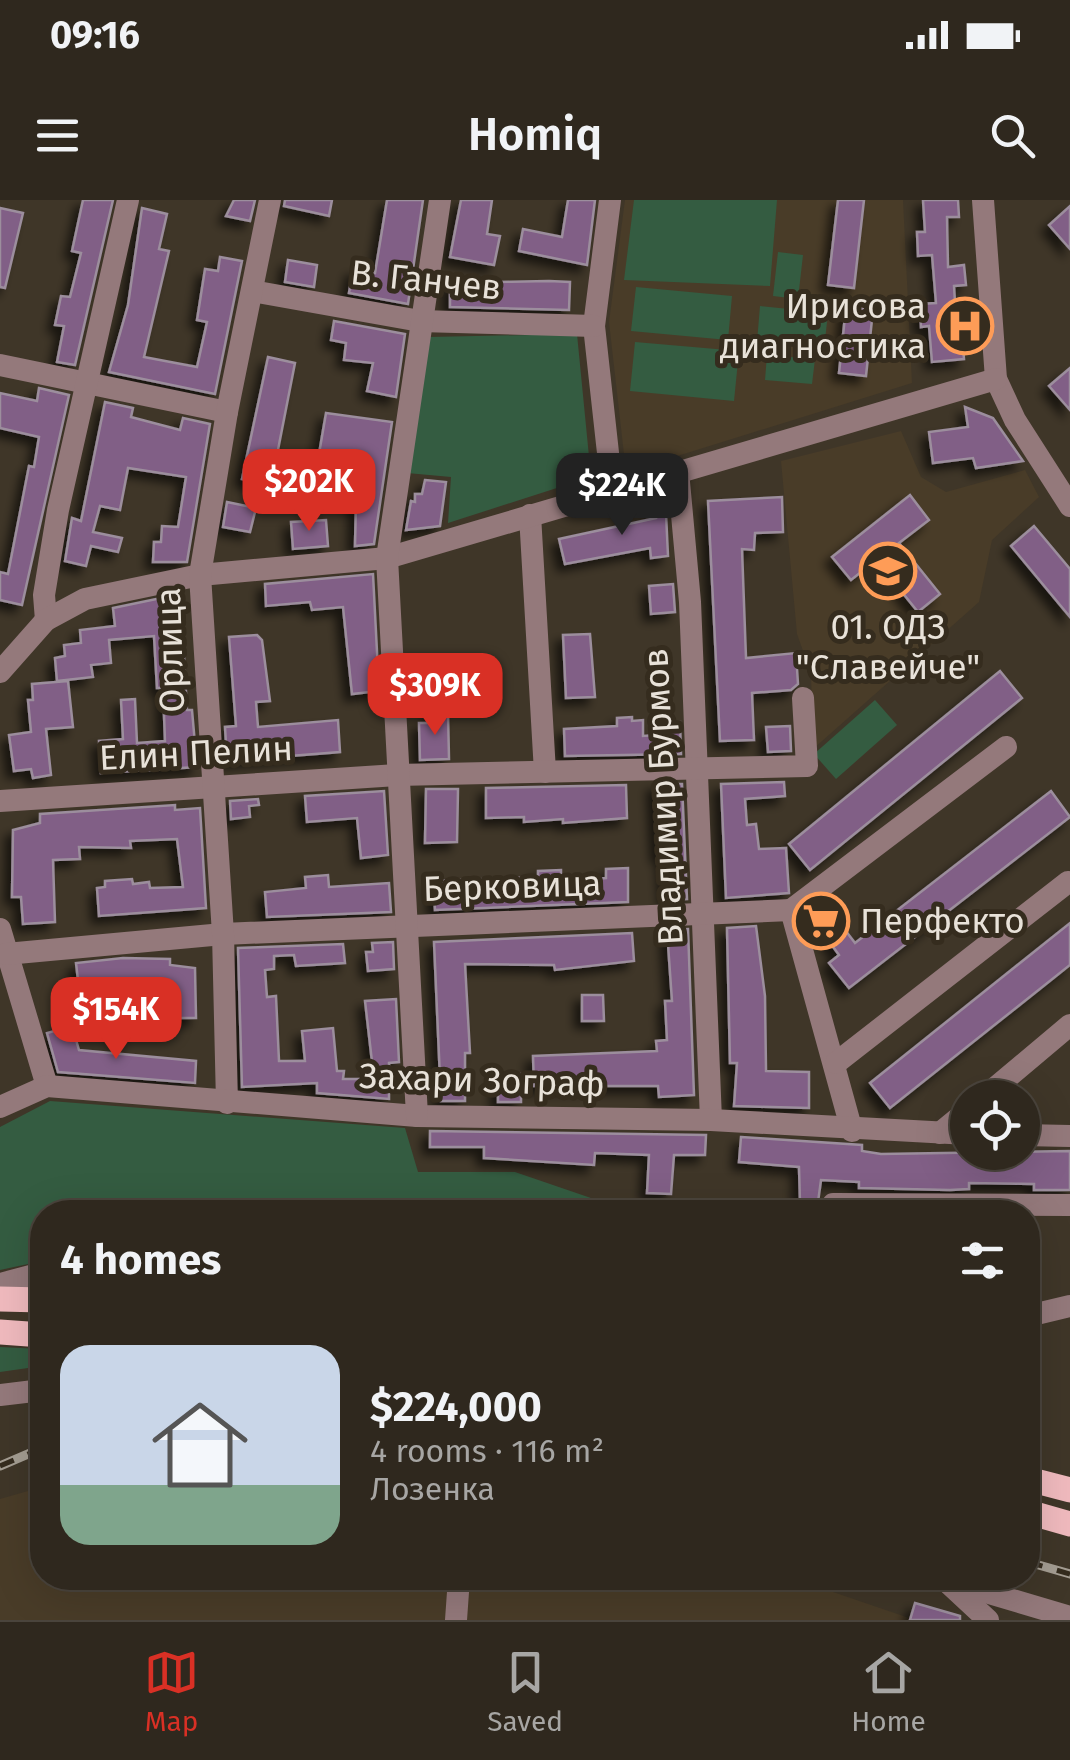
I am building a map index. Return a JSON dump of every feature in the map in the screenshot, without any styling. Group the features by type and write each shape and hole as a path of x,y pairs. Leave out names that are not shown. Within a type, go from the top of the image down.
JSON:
{"main road":[{"path":"0,1299 30,1300"},
{"path":"0,1332 30,1335"},
{"path":"1040,1482 1070,1490"},
{"path":"1040,1515 1070,1524"}],"street":[{"path":"46,620 44,596 58,510 128,200"},
{"name":"Орлица","path":"227,1103 223,934 200,575 227,412 270,200"},
{"path":"416,1116 387,558 440,200"},
{"path":"610,200 594,326 612,489"},
{"path":"983,200 996,379 1015,420 1070,506"},
{"name":"В. Ганчев","path":"252,291 420,322 594,326"},
{"path":"0,365 227,412"},
{"path":"0,672 46,620 85,599 200,575 387,558 996,379"},
{"name":"Владимир Бурмов","path":"678,471 690,602 711,1120"},
{"path":"530,515 544,772"},
{"name":"Елин Пелин","path":"0,801 398,775 807,766 803,698"},
{"path":"852,1131 791,910 1006,747"},
{"path":"836,1064 1068,882"},
{"name":"Берковица","path":"6,954 223,934 791,910"},
{"path":"0,929 47,1086"},
{"path":"1004,1080 1070,1024"},
{"name":"Захари Зограф","path":"0,1107 47,1086 416,1116 711,1120 950,1134"},
{"path":"940,1134 950,1125"},
{"path":"1040,1135 1070,1136"},
{"path":"1040,1205 1070,1205"},
{"path":"0,1284 30,1276"},
{"path":"1040,1313 1070,1306"},
{"path":"0,1395 30,1391"},
{"path":"456,1620 458,1590"},
{"path":"954,1590 988,1620"},
{"path":"981,1590 1070,1617"}],"shaded area":[{"path":"625,200 903,200 912,383 626,472 609,322"},
{"name":"01. ОДЗ \"Славейче\"","path":"901,431 921,477 946,492 1025,470 1039,497 992,540 979,602 813,749 811,673 797,634 781,461"},
{"path":"30,1490 30,1590 827,1590 915,1620 0,1620 0,1499"}],"green space":[{"path":"634,200 777,200 770,286 624,280"},
{"path":"778,252 803,255 798,299 773,296"},
{"path":"636,287 732,296 728,340 631,331"},
{"path":"760,306 828,313 824,349 757,342"},
{"path":"577,334 591,477 448,523 451,477 407,473 429,337"},
{"path":"635,342 739,351 734,401 630,391"},
{"path":"767,355 815,359 812,384 765,380"},
{"path":"875,700 897,725 836,779 814,754"},
{"path":"50,1101 405,1128 418,1172 515,1172 597,1200 30,1200 30,1264 0,1270 0,1127"},
{"path":"0,1347 30,1348 30,1368 0,1372"}],"building":[{"path":"83,200 113,200 75,365 57,362 64,326 55,325 61,296 70,297 81,253 72,251"},
{"path":"234,200 255,200 250,221 226,216"},
{"path":"285,200 332,200 329,216 284,206"},
{"path":"387,200 423,200 408,304 349,293 353,269 375,273"},
{"path":"461,200 492,200 487,234 500,236 494,265 450,257"},
{"path":"568,200 595,200 587,265 519,251 523,229 562,237"},
{"path":"838,200 864,200 854,288 828,285"},
{"path":"923,200 958,200 959,217 947,217 948,267 964,265 966,285 954,286 957,335 962,335 964,359 932,362 929,326 921,327 920,304 936,303 932,255 918,256 917,232 925,232"},
{"path":"1070,206 1070,249 1049,225"},
{"path":"0,208 23,213 5,288 0,287"},
{"path":"142,208 167,214 159,249 169,251 144,357 197,367 207,322 197,320 205,269 218,271 220,257 242,261 215,394 109,372 128,305"},
{"path":"288,260 317,265 314,287 285,282"},
{"path":"570,282 569,310 450,307 450,283"},
{"path":"846,307 873,310 866,376 839,373"},
{"path":"334,321 405,334 396,397 367,391 373,363 344,360 346,343 331,340"},
{"path":"268,357 295,363 276,460 281,461 276,486 242,479"},
{"path":"1070,368 1070,410 1049,386"},
{"path":"39,388 69,395 22,605 0,600 0,572 8,574 29,466 34,467 39,437 0,428 0,393 37,401"},
{"path":"105,402 133,408 131,417 180,430 183,418 210,424 187,562 153,562 154,542 161,542 162,526 178,527 186,477 128,468 120,510 100,506 93,532 122,538 118,552 91,546 86,566 65,561 72,518 81,521"},
{"path":"965,407 993,418 1023,461 976,468 973,458 933,463 929,432 968,427"},
{"path":"326,413 392,422 374,544 355,546 356,502 348,501 353,460 319,454"},
{"path":"425,480 446,482 440,526 406,530 411,501 415,502 415,494 422,494"},
{"path":"665,492 668,556 651,558 650,548 565,564 559,539 656,518 650,496"},
{"path":"910,495 929,520 899,543 940,594 918,612 876,560 851,580 832,557"},
{"path":"782,497 783,532 755,533 754,550 742,549 746,658 796,653 798,684 791,690 752,693 754,740 720,741 708,501"},
{"path":"227,502 256,508 250,532 223,527"},
{"path":"326,520 328,546 293,549 291,522"},
{"path":"1034,526 1070,569 1070,617 1011,546"},
{"path":"373,574 379,691 352,694 343,607 312,610 310,602 266,606 265,584"},
{"path":"673,584 675,612 651,614 649,586"},
{"path":"166,597 170,639 183,638 187,710 192,710 197,767 101,773 99,741 123,739 121,700 135,699 137,743 165,741 163,688 157,688 154,636 109,640 111,663 91,665 93,677 57,681 55,658 65,656 64,645 81,643 80,630 115,626 113,608"},
{"path":"590,634 595,697 566,698 563,635"},
{"path":"257,635 262,640 270,701 256,702 258,727 338,720 340,752 227,761 225,727 236,726 229,637"},
{"path":"1000,671 1022,698 810,870 789,844"},
{"path":"68,681 73,727 46,729 51,775 33,778 31,769 14,771 9,735 31,732 28,700 33,700 32,684"},
{"path":"432,712 448,712 449,759 420,760 419,723 433,723"},
{"path":"632,717 632,721 643,720 643,736 670,734 669,723 680,722 681,754 565,756 564,729 617,726 617,718"},
{"path":"790,726 791,751 768,752 766,727"},
{"path":"784,782 785,796 745,799 747,825 756,824 759,849 786,848 789,893 726,898 721,784"},
{"path":"654,784 682,784 687,899 666,900 663,854 658,855"},
{"path":"626,785 627,818 563,823 563,819 524,822 524,817 486,818 486,788"},
{"path":"426,789 458,789 457,842 425,843"},
{"path":"384,791 388,855 361,858 357,818 307,822 305,796"},
{"path":"1051,791 1070,817 849,988 829,963 839,955 810,915 833,897 847,916 839,922 855,943"},
{"path":"258,799 259,805 249,806 250,817 231,819 230,801"},
{"path":"175,805 175,810 200,808 206,908 99,916 97,888 105,887 105,881 132,879 133,884 149,882 150,888 183,887 177,839 130,841 131,848 79,847 80,859 53,860 55,922 23,924 21,897 12,897 13,830 40,823 40,814"},
{"path":"628,868 628,902 435,910 433,881 538,877 538,871 561,870 561,882 606,878 606,869"},
{"path":"328,875 329,887 389,883 391,912 267,917 265,892 306,888 305,877"},
{"path":"1070,923 1070,965 890,1108 870,1083"},
{"path":"756,926 765,996 766,1071 809,1072 809,1108 734,1106 737,1063 730,1063 727,928"},
{"path":"688,929 694,1095 659,1097 658,1086 534,1086 533,1056 657,1051 656,1041 667,1040 665,1001 672,1001 667,930"},
{"path":"632,933 634,961 555,970 554,965 465,964 470,1053 465,1053 465,1101 441,1101 434,942"},
{"path":"393,942 394,969 368,971 366,952 373,952 372,943"},
{"path":"343,944 345,963 296,966 294,955 274,956 274,969 265,970 267,997 276,996 279,1061 305,1061 302,1031 333,1028 337,1071 344,1071 343,1079 374,1079 365,1001 396,999 399,1062 389,1063 389,1099 317,1093 317,1083 242,1087 238,948"},
{"path":"170,959 170,965 195,968 196,1018 167,1018 167,990 137,991 137,983 79,989 76,963"},
{"path":"582,995 603,995 604,1021 582,1021"},
{"path":"72,1026 79,1050 196,1061 195,1083 58,1072 47,1033"},
{"path":"521,1074 521,1102 498,1102 498,1075"},
{"path":"430,1131 706,1135 705,1155 674,1155 671,1194 647,1193 649,1155 595,1153 594,1165 484,1158 484,1147 430,1147"},
{"path":"741,1137 862,1145 862,1151 881,1154 950,1153 950,1170 1040,1170 1040,1151 1070,1151 1070,1190 1034,1190 1034,1184 969,1183 969,1189 950,1190 859,1188 859,1182 821,1180 818,1200 800,1200 799,1167 739,1162"},
{"path":"915,1603 960,1616 960,1620 910,1620"}],"railway":[{"path":"0,1466 30,1453"},
{"path":"1040,1565 1070,1574"}],"place":[{"name":"Ирисова диагностика","path":"965,326"},
{"name":"01. ОДЗ \"Славейче\"","path":"888,571"},
{"name":"Перфекто","path":"821,921"}]}
